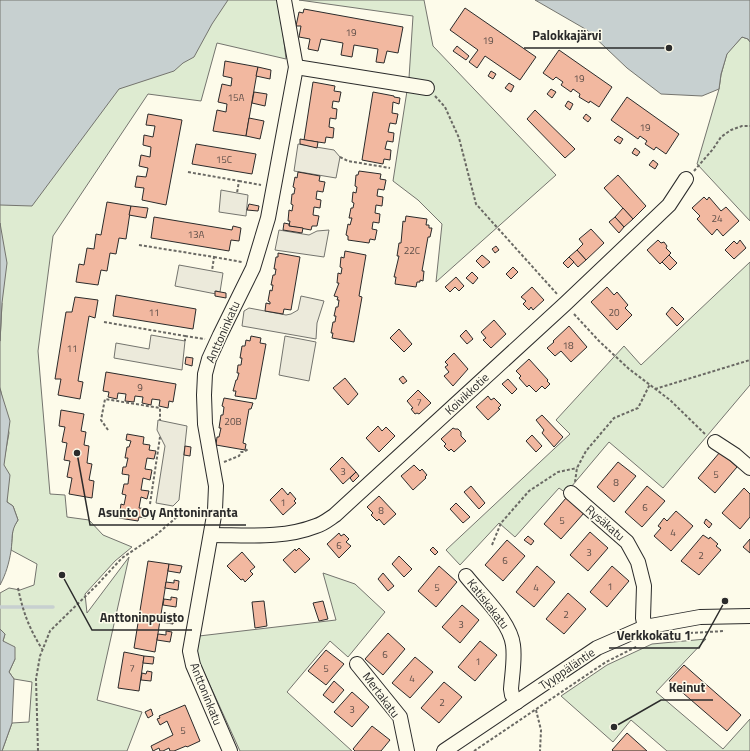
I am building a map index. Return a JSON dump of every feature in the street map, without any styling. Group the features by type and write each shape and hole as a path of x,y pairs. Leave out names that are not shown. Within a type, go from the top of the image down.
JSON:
{"street":[{"path":"284,0 296,67 427,88"},
{"name":"Anttoninkatu","path":"230,751 193,665 190,651 211,535 216,486 205,424 205,374 209,359 253,268 268,218 296,67"},
{"name":"Koivikkotie","path":"211,535 285,534 300,532 318,526 335,515 565,304 669,206 686,179"},
{"path":"715,442 735,455 750,468"},
{"name":"Rysäkatu","path":"572,495 627,542 638,562 644,586 644,627"},
{"name":"Katiskakatu","path":"466,576 504,621 511,636 513,646 511,689 512,695 517,702"},
{"name":"Tyyppäläntie","path":"444,751 597,648 644,627 700,617 750,616"},
{"name":"Mertakatu","path":"357,664 400,717 407,751"}],"path":[{"path":"427,88 445,106 459,138 476,204 599,341 629,369 670,400 702,432 715,442"},
{"path":"686,179 713,149 721,137 731,130 742,126 750,126"},
{"path":"340,157 348,161 390,168"},
{"path":"188,172 268,186"},
{"path":"237,193 239,181"},
{"path":"139,245 248,264"},
{"path":"212,271 214,257"},
{"path":"104,322 210,340"},
{"path":"185,336 185,341"},
{"path":"656,389 750,360"},
{"path":"572,495 577,468 586,451 614,418 638,408 650,384"},
{"path":"108,430 101,420 105,399 160,408 160,420"},
{"path":"150,504 160,437"},
{"path":"218,465 239,456 241,452 248,449"},
{"path":"492,545 501,523 529,491 558,472 577,468"},
{"path":"38,751 36,679 42,649 50,631 122,558 156,535 177,517 205,510"},
{"path":"18,588 24,614 32,633 42,649"},
{"path":"688,633 726,631"},
{"path":"474,751 606,662 644,642"},
{"path":"536,710 541,730 540,751"}],"green space":[{"path":"122,0 279,0 286,59 217,43 201,101 148,94 53,236 38,351 50,494 65,495 67,517 89,520 103,535 132,547 115,561 85,594 87,613 129,557 97,700 142,712 127,751 2,751 12,723 29,722 32,682 14,679 9,672 15,659 3,641 5,634 0,629 0,593 9,588 20,590 34,585 37,564 11,550 13,528 18,520 13,506 7,502 3,466 9,433 0,387 2,303 0,301 0,163"},
{"path":"299,0 424,0 433,46 556,175 436,282 442,224 418,200 393,181 409,78 413,16"},
{"path":"742,37 748,39 750,42 750,221 697,164 719,89 727,53"},
{"path":"750,262 750,385 663,488 609,442 566,493 559,488 515,537 499,523 460,565 446,550 570,434 556,420 624,346 641,365"},
{"path":"323,573 355,584 385,612 348,657 330,641 287,692 352,751 240,751 198,659 196,648 199,636 336,620"},
{"path":"706,639 656,692 723,749 750,719 750,751 667,751 631,720 613,742 561,696 607,665 652,644"}],"shaded area":[{"path":"0,0 228,0 212,24 194,57 183,63 174,71 119,89 32,206 0,205"},
{"path":"535,0 750,0 750,42 748,39 742,37 727,54 721,74 719,89 702,96 661,94 627,68 587,30"},
{"path":"298,144 334,150 340,157 336,178 294,171"},
{"path":"221,190 248,195 246,216 219,212"},
{"path":"0,223 7,263 2,303 0,341"},
{"path":"279,230 309,235 317,231 329,230 324,257 275,250"},
{"path":"179,265 223,273 220,292 216,291 216,294 175,286"},
{"path":"301,296 324,301 317,323 316,339 242,326 244,311 249,308 286,315 291,314 298,310"},
{"path":"151,335 185,341 182,370 114,358 116,343 149,349"},
{"path":"285,336 316,342 309,381 279,375"},
{"path":"0,389 10,421 4,465 10,475 7,502 13,506 18,520 15,524 13,532 8,564 0,585"},
{"path":"158,420 187,426 179,500 173,506 156,503 165,446 157,430"},
{"path":"0,629 5,634 3,641 15,647 15,659 9,672 14,679 12,723 2,751 0,751"}],"building":[{"path":"465,8 536,57 520,80 485,56 477,68 469,62 478,50 450,30"},
{"path":"304,9 403,27 398,53 387,51 384,63 376,62 378,49 354,45 352,57 341,55 343,43 321,39 318,51 308,49 310,39 299,37 301,26 296,26 299,12 303,13"},
{"path":"457,46 469,56 466,60 453,51"},
{"path":"559,50 612,87 599,107 590,101 589,103 579,97 580,94 573,89 571,92 561,85 563,82 556,77 553,80 543,73"},
{"path":"225,61 258,67 246,136 213,131 217,110 226,112 227,104 218,102 222,84 231,86 232,78 223,76"},
{"path":"258,67 271,70 270,79 256,76"},
{"path":"491,71 496,74 493,79 488,76"},
{"path":"313,82 335,86 334,91 341,92 339,102 333,101 332,108 337,109 336,119 330,118 329,127 334,128 333,138 326,137 325,143 304,140"},
{"path":"509,83 514,86 511,92 505,88"},
{"path":"551,89 556,92 552,98 547,94"},
{"path":"254,92 267,94 265,106 252,103"},
{"path":"373,92 400,98 399,104 393,102 392,113 398,114 396,124 390,123 388,132 394,133 393,142 387,141 385,149 391,150 390,160 384,159 383,164 362,160"},
{"path":"627,97 679,134 666,154 656,147 654,150 645,144 647,141 640,136 638,139 611,120"},
{"path":"568,101 573,104 570,110 565,106"},
{"path":"535,110 575,149 565,158 527,119"},
{"path":"148,114 182,120 166,205 142,200 144,188 135,187 137,176 146,177 148,168 139,166 141,155 150,157 151,147 143,145 144,135 153,137 155,126 146,125"},
{"path":"586,114 591,118 588,122 583,118"},
{"path":"249,118 264,121 260,139 246,136"},
{"path":"618,136 623,139 620,144 614,140"},
{"path":"300,139 318,142 317,148 300,144"},
{"path":"196,144 256,154 252,174 192,164"},
{"path":"635,148 640,152 637,156 632,153"},
{"path":"653,160 658,164 655,169 649,165"},
{"path":"359,171 381,174 380,179 386,180 384,190 378,189 377,196 383,197 382,206 376,205 375,213 380,214 379,223 373,222 372,229 377,230 375,240 370,239 369,243 348,240 348,236 346,235 348,224 350,225 352,218 349,218 351,208 353,208 354,203 352,202 353,192 356,193 357,187 355,186 356,175 358,175"},
{"path":"298,172 320,176 319,181 325,182 323,192 317,191 316,199 321,200 320,208 314,207 313,215 319,216 317,226 312,226 311,230 289,226 289,210 292,211 292,194 294,194 295,188 293,187 295,177 297,178"},
{"path":"618,175 646,206 633,219 604,188"},
{"path":"704,197 707,200 709,197 721,211 726,207 739,221 723,236 717,229 712,235 697,219 700,216 692,208"},
{"path":"107,202 131,206 126,239 119,238 116,254 110,253 107,271 101,270 98,285 76,282 79,264 84,265 87,248 94,249 96,234 101,235"},
{"path":"249,204 259,206 258,211 247,210"},
{"path":"131,206 148,208 146,218 129,215"},
{"path":"623,208 633,219 624,227 615,217"},
{"path":"406,216 427,219 426,225 429,225 429,228 432,228 430,237 428,237 422,271 424,271 423,281 420,280 420,282 417,282 416,287 395,284 396,277 394,277 399,256 397,256 399,243 401,243 403,221 405,222"},
{"path":"154,217 232,230 233,226 241,228 239,241 231,240 229,251 151,238"},
{"path":"615,217 624,227 619,233 609,222"},
{"path":"284,223 289,224 289,226 303,228 302,233 283,230"},
{"path":"591,229 604,243 586,260 577,250 583,244 579,239"},
{"path":"658,240 661,243 664,242 667,246 666,248 671,253 660,264 647,250"},
{"path":"740,240 746,248 734,259 725,250 734,241 737,244"},
{"path":"496,246 499,250 495,253 492,249"},
{"path":"577,250 586,260 578,267 569,257"},
{"path":"345,251 366,255 359,296 362,297 354,342 332,338 333,333 331,333 333,322 335,322 336,316 334,316 339,300 337,300 338,297 334,296 339,283 337,283 338,273 341,274 341,257 344,258"},
{"path":"278,253 300,257 291,310 284,309 283,314 265,311 266,303 270,304 268,301 270,290 272,291 273,285 271,285 273,275 275,275 276,269 274,269"},
{"path":"482,255 490,262 483,268 476,261"},
{"path":"669,255 677,263 670,270 662,262"},
{"path":"569,257 574,262 568,268 563,263"},
{"path":"513,267 518,272 511,279 506,274"},
{"path":"472,272 478,278 473,284 466,278"},
{"path":"456,277 464,286 459,291 455,287 450,292 445,287"},
{"path":"532,287 544,300 533,310 531,307 529,310 523,304 526,301 521,297"},
{"path":"607,287 614,295 617,292 628,305 625,308 632,315 617,330 591,302"},
{"path":"215,291 226,293 226,298 215,296"},
{"path":"116,295 196,309 193,329 113,316"},
{"path":"75,297 98,300 95,318 89,316 78,381 83,382 80,399 58,395 61,379 55,379 66,312 72,312"},
{"path":"672,307 684,319 677,326 666,314"},
{"path":"494,320 506,334 491,348 483,340 486,338 481,332"},
{"path":"569,326 587,347 571,362 561,351 555,356 547,348"},
{"path":"399,329 412,344 404,352 390,338"},
{"path":"466,330 473,339 467,344 460,336"},
{"path":"251,336 261,338 260,343 266,344 256,399 235,396 236,391 233,391 239,373 237,373 238,365 241,365 242,358 240,358 242,346 245,346 246,340 250,341"},
{"path":"454,353 468,369 453,386 444,376 449,372 445,367 448,365 445,362"},
{"path":"186,357 193,358 192,366 185,364"},
{"path":"529,359 548,380 547,381 550,384 545,389 542,386 536,392 529,385 527,387 519,378 521,376 516,371"},
{"path":"106,372 176,384 173,402 169,401 168,408 159,406 160,400 152,399 151,405 142,403 143,397 135,396 134,402 125,401 126,394 118,393 117,399 108,397 109,392 103,391"},
{"path":"403,376 407,381 403,384 399,379"},
{"path":"345,378 358,394 348,405 333,388"},
{"path":"508,379 517,389 512,394 502,384"},
{"path":"418,390 431,403 419,414 415,414 411,409 413,408 407,401"},
{"path":"488,396 491,400 494,398 501,405 498,408 500,409 488,420 476,407"},
{"path":"224,398 253,403 251,409 249,409 243,443 246,444 245,450 216,445 217,437 219,437 221,428 219,428 221,415 223,415 224,407 222,406"},
{"path":"61,410 84,414 81,431 86,432 84,445 89,446 87,463 92,464 89,480 94,481 92,498 69,494 72,478 67,477 70,461 64,460 67,443 62,442 65,427 59,426"},
{"path":"542,415 563,437 554,447 542,433 544,430 536,420"},
{"path":"378,426 382,431 386,427 395,436 379,452 366,438"},
{"path":"453,428 458,429 461,432 461,436 466,441 454,452 451,449 449,451 444,446 446,444 441,439"},
{"path":"127,434 144,437 143,444 150,445 149,450 156,451 154,459 147,458 145,469 152,470 150,480 143,478 141,490 149,491 147,499 141,497 139,508 147,509 146,518 139,517 138,521 119,518 121,504 124,505 126,495 122,494 124,484 128,484 129,475 122,474 123,467 126,467 128,458 125,458 127,447 129,447 131,441 126,440"},
{"path":"532,435 542,446 536,452 526,441"},
{"path":"185,446 191,447 190,456 184,455"},
{"path":"720,452 737,467 715,493 698,478"},
{"path":"342,457 356,472 343,484 330,469"},
{"path":"618,462 636,476 614,502 597,487"},
{"path":"414,465 420,471 422,469 427,475 425,477 426,478 413,490 401,476"},
{"path":"356,472 359,476 353,482 350,478"},
{"path":"471,486 485,503 479,509 464,492"},
{"path":"647,486 665,501 642,527 625,512"},
{"path":"282,488 288,495 290,492 296,499 294,501 296,503 283,515 270,500"},
{"path":"744,488 750,494 750,517 740,529 722,513"},
{"path":"379,496 396,514 384,525 379,519 377,521 371,515 373,513 367,507"},
{"path":"566,498 584,513 561,539 544,524"},
{"path":"456,503 470,517 463,523 450,509"},
{"path":"676,511 693,526 671,551 654,536 661,528 658,526 664,518 667,521"},
{"path":"706,519 712,524 709,528 704,523"},
{"path":"590,532 608,548 588,571 570,555"},
{"path":"339,533 341,536 344,534 349,539 346,542 351,546 339,558 327,544"},
{"path":"703,535 709,539 710,537 718,544 716,546 721,550 699,575 681,561"},
{"path":"528,536 534,541 531,545 524,540"},
{"path":"750,539 750,553 743,547"},
{"path":"507,540 525,556 503,581 485,565"},
{"path":"433,547 438,552 435,555 430,550"},
{"path":"299,548 310,559 295,573 283,560 295,549 296,551"},
{"path":"242,552 255,567 250,571 253,574 245,582 227,566"},
{"path":"399,556 412,569 404,577 392,564"},
{"path":"148,561 169,564 155,652 134,648"},
{"path":"169,564 182,566 180,573 168,571"},
{"path":"439,566 457,582 436,607 418,591"},
{"path":"537,566 555,582 534,607 516,592"},
{"path":"612,566 629,581 607,607 590,592"},
{"path":"383,573 394,586 388,591 378,579"},
{"path":"174,580 179,581 178,590 165,588 166,582 174,583"},
{"path":"568,593 586,609 564,634 546,619"},
{"path":"171,597 177,598 176,607 163,605 164,599 171,600"},
{"path":"264,601 267,626 255,628 252,602"},
{"path":"323,601 328,619 319,621 313,603"},
{"path":"462,605 479,620 460,643 442,627"},
{"path":"169,614 174,615 173,624 160,622 161,616 168,617"},
{"path":"166,631 172,632 170,642 157,640 158,634 166,635"},
{"path":"388,633 405,649 383,675 365,659"},
{"path":"480,641 497,655 475,681 458,667"},
{"path":"326,650 344,664 326,685 308,671"},
{"path":"124,652 144,656 139,691 118,688"},
{"path":"144,656 154,657 153,664 143,663"},
{"path":"415,657 433,672 410,698 392,683"},
{"path":"684,665 741,715 727,731 669,681"},
{"path":"147,671 152,672 151,681 141,680 142,673 146,674"},
{"path":"334,681 344,690 333,703 323,695"},
{"path":"444,682 462,697 439,723 421,708"},
{"path":"352,692 369,707 352,727 334,712"},
{"path":"185,705 200,741 174,751 170,751 169,748 160,751 159,748 153,751 151,746 173,735 167,721 160,725 157,719 160,718 159,716"},
{"path":"151,709 153,715 148,718 145,712"},
{"path":"372,726 390,740 381,751 355,751 353,749"},
{"path":"627,733 647,751 613,751 612,750"}],"waterway":[{"path":"0,607 53,607"}],"place":[{"name":"Palokkajärvi","path":"669,48"},
{"name":"Asunto Oy Anttoninranta","path":"77,453"},
{"name":"Anttoninpuisto","path":"62,575"},
{"name":"Verkkokatu 1","path":"725,601"},
{"name":"Keinut","path":"614,727"}]}
